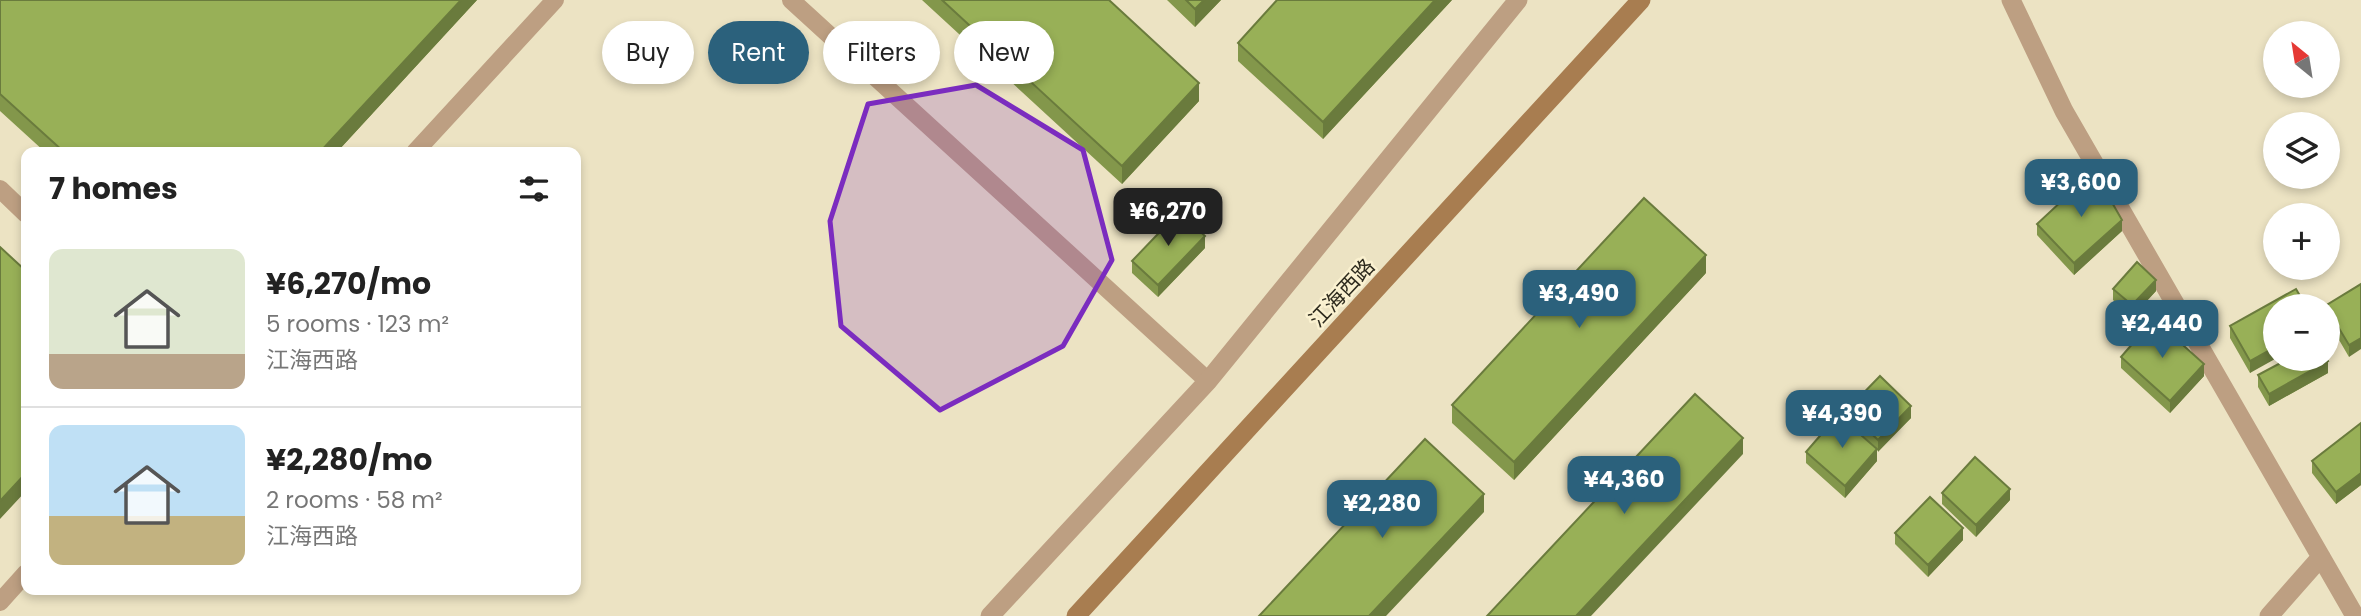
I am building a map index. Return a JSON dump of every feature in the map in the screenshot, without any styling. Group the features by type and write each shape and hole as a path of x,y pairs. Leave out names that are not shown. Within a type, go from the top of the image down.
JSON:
{"main road":[{"name":"江海西路","path":"1076,616 1642,0"}],"street":[{"path":"990,616 1208,381 1518,0"},
{"path":"2011,0 2064,111 2352,610"},
{"path":"2269,616 2321,557"}],"lane":[{"path":"420,147 555,0"},
{"path":"791,0 1208,381"},
{"path":"0,189 21,209"},
{"path":"0,601 21,578"}],"highlighted area":[{"path":"976,85 1083,150 1112,260 1063,346 940,410 841,326 830,221 868,104"}],"building":[{"path":"0,0 461,0 325,147 58,147 0,94"},
{"path":"942,0 1109,0 1199,83 1122,166 1033,84 1054,84 1054,21 965,21"},
{"path":"1186,0 1204,0 1195,9"},
{"path":"1277,0 1435,0 1323,122 1238,43"},
{"path":"2094,171 2122,220 2074,263 2037,224"},
{"path":"1644,198 1706,255 1514,462 1452,405"},
{"path":"1179,212 1205,236 1158,285 1132,261"},
{"path":"0,247 21,266 21,478 0,501"},
{"path":"2137,262 2156,280 2132,305 2113,289"},
{"path":"2361,284 2361,338 2349,345 2340,330 2340,297"},
{"path":"2263,308 2263,354 2250,361 2230,326"},
{"path":"2154,319 2204,364 2170,401 2121,357"},
{"path":"2266,371 2310,371 2269,394 2258,375"},
{"path":"1880,376 1911,406 1878,440 1847,410"},
{"path":"1695,394 1743,438 1576,616 1487,616"},
{"path":"1838,415 1877,449 1845,486 1806,452"},
{"path":"2361,423 2361,473 2336,492 2312,461"},
{"path":"1425,439 1484,494 1369,616 1259,616"},
{"path":"1975,457 2010,489 1976,525 1942,493"},
{"path":"1930,497 1963,528 1928,565 1895,533"}]}
